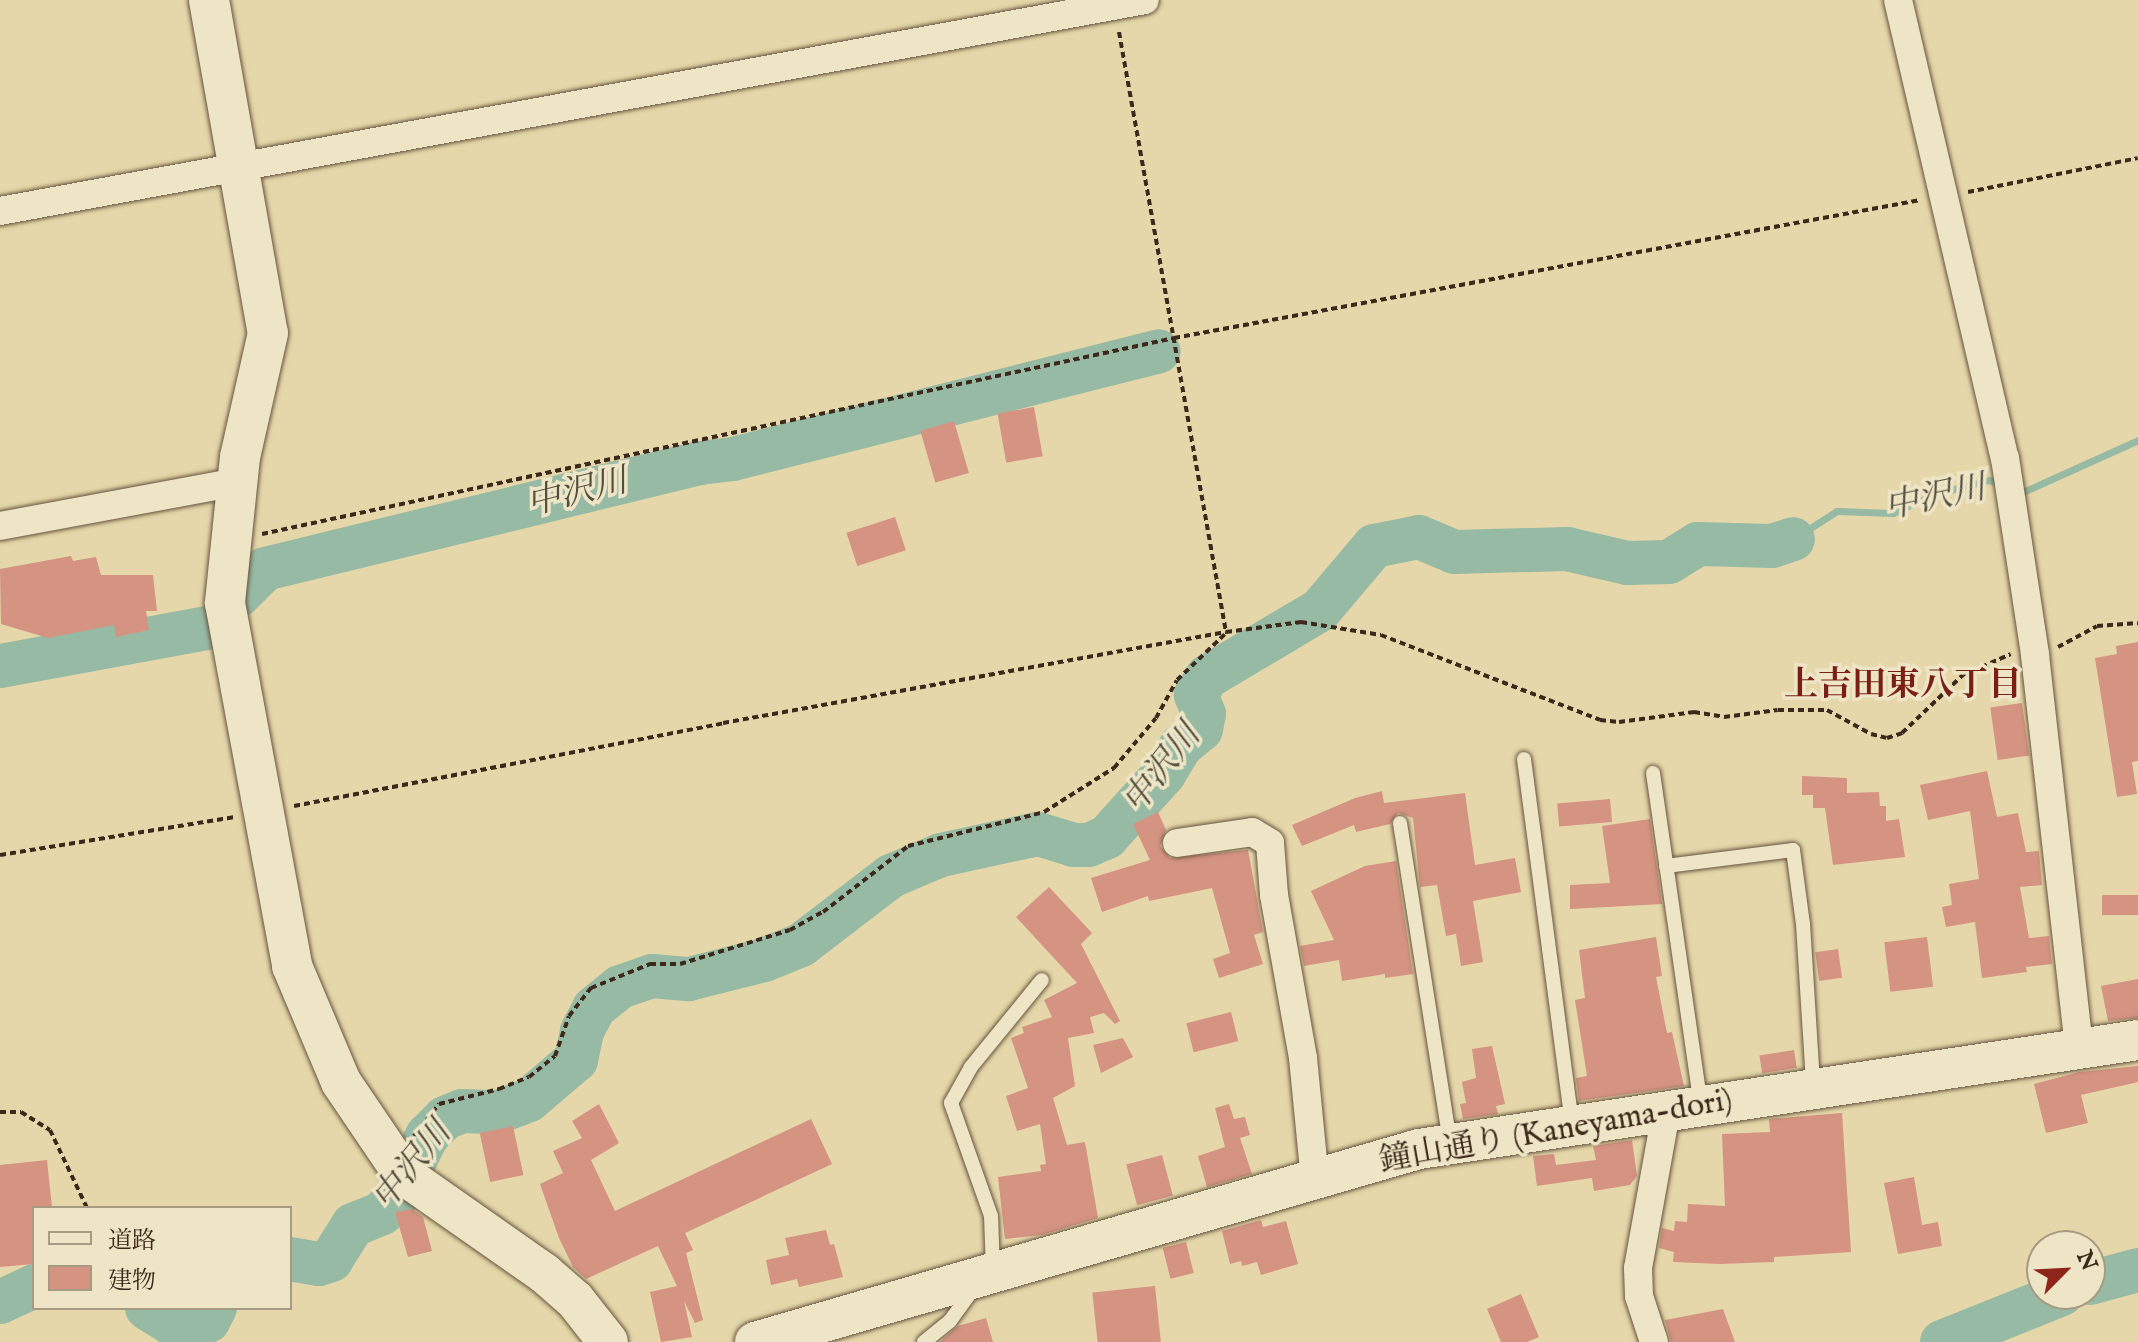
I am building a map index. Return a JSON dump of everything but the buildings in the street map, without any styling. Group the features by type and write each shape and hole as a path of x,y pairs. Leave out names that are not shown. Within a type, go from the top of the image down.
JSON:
{"street":[{"path":"209,0 268,333 237,482 225,603 292,966 341,1082 404,1175 544,1273 575,1300 608,1342"},
{"path":"0,211 1145,0"},
{"path":"1898,0 2005,458 2034,650 2079,1049"},
{"path":"0,526 237,482"},
{"path":"1177,843 1252,832 1270,843 1274,895 1303,1058 1315,1180"},
{"name":"鐘山通り (Kaneyama-dori)","path":"755,1342 816,1333 986,1275 1419,1149 2138,1040"},
{"path":"1654,1342 1639,1296 1638,1268 1684,1109"}],"lane":[{"path":"1524,759 1572,1126"},
{"path":"1653,773 1666,866 1684,1109"},
{"path":"1400,823 1451,1145"},
{"path":"1666,866 1793,850 1802,910 1813,1089"},
{"path":"924,1342 963,1306 986,1275 991,1216 951,1103 971,1067 1042,980"}],"path":[{"path":"1114,6 1226,632"},
{"path":"231,541 1174,338 1943,197 2138,158"},
{"path":"0,855 264,812 723,723 1226,632 1301,622 1381,635 1600,720 1619,722 1694,712 1724,717 1778,710 1827,710 1887,738 1902,733 1963,675 1987,662 2034,650 2055,649 2097,626 2138,623"},
{"path":"397,1164 439,1104 499,1089 529,1077 555,1056 569,1016 591,988 650,964 680,964 790,930 823,912 908,846 1044,812 1114,768 1156,718 1177,680 1226,632"},
{"path":"0,1112 21,1112 50,1130 86,1206"}],"waterway":[{"name":"中沢川","path":"238,596 265,569 700,463 733,459 1159,351"},
{"name":"中沢川","path":"2018,490 2023,492 2138,440"},
{"name":"中沢川","path":"1793,539 1837,511 1893,513 1935,494 1989,480 2003,485"},
{"name":"中沢川","path":"292,1259 319,1264 331,1260 353,1225 382,1213 398,1195 427,1136 445,1118 462,1111 498,1112 529,1100 576,1060 582,1031 594,1008 620,987 652,976 689,979 764,960 801,945 891,876 941,855 1038,834 1073,845 1089,845 1107,837 1164,774 1181,746 1201,729 1204,714 1196,695 1207,677 1320,610 1374,546 1419,537 1454,552 1567,549 1627,563 1669,562 1698,544 1772,546 1793,539"},
{"name":"中沢川","path":"0,666 208,628"},
{"path":"2106,1279 2138,1270"},
{"name":"中沢川","path":"0,1302 32,1287"},
{"path":"1942,1342 2026,1308"},
{"name":"中沢川","path":"150,1310 171,1323 189,1329 208,1321 214,1310"}],"district":[{"name":"上吉田東八丁目","path":"1903,686"}]}
